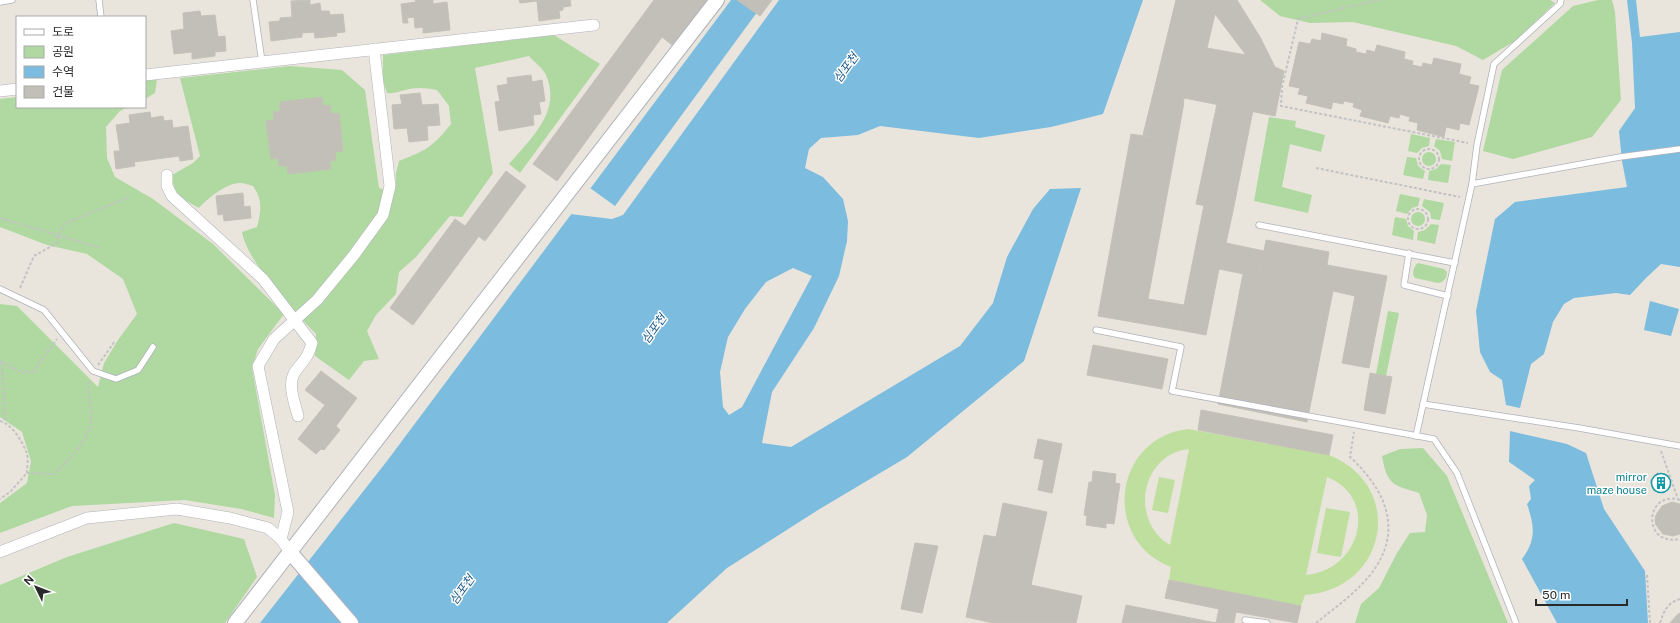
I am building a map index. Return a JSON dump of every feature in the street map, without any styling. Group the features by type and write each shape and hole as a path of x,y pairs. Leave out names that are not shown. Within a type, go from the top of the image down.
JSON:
{"street":[{"path":"235,623 717,0"},
{"path":"148,73 262,62 594,25"},
{"path":"281,539 288,512 258,366 274,339 317,300 354,255 383,215 390,186 374,49"},
{"path":"0,91 16,89"},
{"path":"167,175 167,186 172,196 263,279 296,319 312,343 308,357 294,374 292,389 298,416"},
{"path":"0,552 87,518 177,509 230,518 268,528 281,539 290,552 351,623"}],"lane":[{"path":"0,2 12,0"},
{"path":"99,0 101,16"},
{"path":"253,0 262,62"},
{"path":"1416,436 1472,184 1477,145 1494,64 1560,4 1562,0"},
{"path":"1472,184 1680,149"},
{"path":"1259,225 1455,263"},
{"path":"1409,253 1404,285 1448,296"},
{"path":"0,289 44,310 93,371 116,379 138,370 153,347"},
{"path":"1096,330 1180,347 1172,391 1434,439 1457,473 1516,623"},
{"path":"1423,404 1680,446"},
{"path":"1245,620 1267,623"}],"path":[{"path":"1378,0 1298,19 1282,87 1281,106 1477,145"},
{"path":"1429,149 1435,151 1439,157 1438,163 1431,168 1424,167 1420,159 1423,151 1429,149"},
{"path":"1316,168 1463,197"},
{"path":"17,297 34,256 57,243 58,235 64,224 129,197"},
{"path":"1417,209 1425,212 1428,218 1425,226 1419,228 1412,226 1409,221 1411,212 1417,209"},
{"path":"0,218 100,248"},
{"path":"1,362 23,373 34,372 50,346 62,333"},
{"path":"27,473 54,474 64,465 87,435 92,417 88,386 93,371 115,341"},
{"path":"1,362 6,422"},
{"path":"0,421 6,422 11,427 27,452 27,473 10,492 0,499"},
{"path":"1316,623 1363,584 1384,552 1389,531 1389,518 1384,500 1375,484 1362,468 1350,457 1355,425"},
{"path":"1657,442 1679,499 1665,500 1659,503 1652,514 1652,520 1656,532 1661,537 1667,539 1680,539"},
{"path":"1647,575 1650,623"},
{"path":"1660,623 1664,611 1669,603 1680,598"}],"green space":[{"path":"1260,0 1550,0 1555,3 1515,41 1483,60 1456,46 1353,22 1310,23 1280,16"},
{"path":"1598,0 1612,0 1615,12 1621,100 1592,137 1513,159 1483,151 1502,70 1573,6"},
{"path":"554,35 600,64 520,173 509,164 534,135 547,113 550,101 550,88 545,72 529,56 475,68 493,173 462,217 450,216 416,257 399,272 396,294 376,315 367,331 379,359 364,361 349,380 315,356 316,334 273,286 246,244 242,232 257,227 260,211 260,201 253,186 240,183 229,186 212,196 199,208 184,199 174,187 172,175 193,163 200,156 180,78 290,66 342,70 365,90 379,188 395,193 396,173 399,161 428,147 439,138 451,124 449,106 437,90 416,88 395,93 387,93 383,81 383,55"},
{"path":"157,79 155,93 146,98 146,80"},
{"path":"16,97 16,108 126,108 120,111 106,127 107,158 115,177 153,199 213,244 284,314 258,349 252,368 275,495 274,518 241,509 185,500 72,506 0,533 0,503 27,483 31,461 22,432 0,417 0,304 17,306 98,387 104,363 118,340 137,314 123,279 87,254 47,245 0,227 0,99"},
{"path":"1269,117 1296,121 1295,127 1325,135 1321,152 1290,144 1282,187 1312,195 1308,213 1254,201"},
{"path":"1411,134 1430,138 1429,146 1422,148 1417,153 1408,151"},
{"path":"1436,139 1455,142 1452,161 1442,159 1440,151 1434,146"},
{"path":"1429,152 1434,154 1436,159 1434,164 1429,166 1424,164 1422,159 1424,154"},
{"path":"1407,157 1416,158 1418,166 1425,171 1423,179 1403,175"},
{"path":"1441,164 1451,165 1448,183 1428,180 1429,171 1436,169"},
{"path":"1400,194 1420,198 1418,206 1412,208 1407,214 1396,211"},
{"path":"1424,199 1444,203 1440,220 1431,219 1430,212 1422,206"},
{"path":"1418,212 1423,214 1425,219 1423,224 1418,226 1413,224 1411,219 1413,214"},
{"path":"1395,217 1406,219 1408,226 1414,231 1413,240 1392,235"},
{"path":"1431,224 1439,225 1435,244 1417,240 1418,232 1425,230"},
{"path":"1418,263 1444,269 1447,272 1446,278 1442,282 1438,283 1415,278 1413,274 1415,266"},
{"path":"1388,311 1399,313 1386,376 1376,374"},
{"path":"1188,429 1329,455 1353,470 1369,489 1377,511 1377,534 1369,556 1355,575 1333,589 1305,595 1301,606 1169,580 1171,567 1149,554 1134,535 1126,514 1125,491 1131,470 1144,451 1163,436","holes":["1189,449 1170,545 1157,534 1149,521 1145,505 1146,490 1151,475 1160,463 1173,454","1327,477 1343,487 1354,500 1358,515 1357,532 1351,547 1340,560 1325,570 1306,575"]},
{"path":"1423,448 1447,476 1508,623 1355,623 1361,604 1379,588 1397,553 1410,533 1425,532 1427,515 1419,493 1397,485 1389,478 1386,473 1382,456 1400,449"},
{"path":"1159,477 1175,480 1168,513 1152,510"},
{"path":"1326,508 1350,512 1341,557 1317,553"},
{"path":"174,523 244,539 257,577 225,623 0,623 0,585 67,557"}],"water":[{"name":"심포천","path":"731,0 1143,0 1103,114 1051,127 979,138 880,126 858,135 821,138 809,149 805,168 823,177 843,199 848,221 847,241 839,276 814,328 772,392 762,443 791,447 960,346 993,303 1007,257 1033,209 1050,189 1081,188 1024,361 907,457 818,510 727,568 667,623 260,623 387,461","holes":["793,268 812,276 742,407 729,415 723,407 720,372 728,337 745,309 766,282"]},
{"path":"1627,0 1636,0 1640,37 1680,32 1680,267 1661,264 1630,295 1616,293 1574,298 1564,304 1553,322 1544,354 1531,364 1520,408 1506,405 1502,380 1490,372 1480,352 1476,311 1495,219 1515,202 1627,187 1622,161 1619,131 1635,108 1632,43"},
{"path":"1650,301 1679,309 1671,336 1644,330"},
{"path":"1510,431 1567,444 1586,453 1604,509 1645,571 1648,623 1557,623 1522,559 1530,545 1533,532 1527,504 1531,499 1529,486 1535,480 1509,462"}],"pier":[{"path":"766,0 779,0 623,215 612,219 570,214 590,188 615,206"}],"building":[{"path":"310,0 310,5 320,3 321,11 329,11 330,15 343,14 345,32 336,33 337,36 315,38 314,32 302,33 302,37 271,41 269,22 280,21 280,18 292,17 291,1"},
{"path":"415,0 433,0 433,4 447,2 450,30 423,33 423,27 415,28 414,17 407,18 408,23 403,23 401,4 416,2"},
{"path":"519,0 570,0 571,6 563,7 563,10 559,11 560,18 539,21 537,1 520,3"},
{"path":"654,0 708,0 672,45 662,37 557,181 533,164"},
{"path":"737,0 772,0 760,16"},
{"path":"1176,0 1237,0 1260,37 1275,67 1284,71 1275,116 1184,98 1183,108 1164,104 1157,138 1143,135","holes":["1215,14 1246,55 1207,48"]},
{"path":"200,11 201,16 215,15 218,37 225,36 226,51 215,52 215,56 192,59 192,52 174,54 171,31 184,29 183,13"},
{"path":"1322,33 1347,39 1346,46 1356,49 1356,52 1366,54 1367,50 1375,52 1377,45 1405,52 1404,59 1413,61 1412,65 1422,67 1423,63 1432,65 1434,58 1461,64 1459,74 1471,77 1469,84 1479,86 1469,125 1460,123 1459,130 1446,127 1444,137 1417,130 1418,123 1409,121 1410,117 1400,114 1399,118 1390,116 1388,123 1360,116 1362,110 1353,107 1354,103 1344,101 1343,104 1333,102 1331,109 1306,103 1308,96 1298,94 1300,88 1289,86 1299,42 1310,44 1312,39 1321,41"},
{"path":"531,75 532,82 542,80 545,101 539,102 541,114 533,115 534,125 499,131 495,102 500,101 497,86 508,84 507,78"},
{"path":"420,93 422,105 438,104 440,125 427,126 428,140 409,142 407,128 394,129 392,105 402,104 400,95"},
{"path":"322,97 323,106 330,105 331,114 339,113 343,151 335,152 336,160 330,161 331,169 288,174 287,166 279,166 278,158 271,159 266,121 274,120 273,112 280,111 280,102"},
{"path":"1164,104 1183,108 1148,299 1184,305 1179,330 1098,316 1131,134 1157,138"},
{"path":"1217,104 1253,110 1233,211 1196,204"},
{"path":"150,112 151,118 163,116 164,121 172,120 173,128 188,126 193,159 180,161 179,156 134,162 135,166 116,169 114,151 120,151 116,125 130,123 129,115"},
{"path":"506,171 526,186 485,241 465,226"},
{"path":"243,193 244,207 250,206 251,218 224,221 223,214 218,215 216,196"},
{"path":"1204,205 1233,211 1226,243 1264,251 1259,277 1219,269 1206,335 1179,330"},
{"path":"455,219 479,236 413,325 390,308"},
{"path":"1266,240 1329,252 1327,265 1387,276 1369,368 1342,363 1355,296 1333,291 1307,422 1218,404 1243,274 1259,277"},
{"path":"1093,345 1168,359 1162,389 1087,375"},
{"path":"321,371 357,398 336,426 340,430 324,450 321,449 316,454 298,439 325,405 305,390"},
{"path":"1370,373 1392,377 1385,414 1364,410"},
{"path":"1201,410 1333,435 1329,455 1198,430"},
{"path":"1038,439 1062,444 1052,493 1038,490 1044,460 1034,458"},
{"path":"1093,471 1116,474 1115,483 1120,484 1114,524 1106,523 1106,528 1086,525 1087,516 1084,515 1089,482 1092,482"},
{"name":"mirror maze house","path":"1657,473 1668,475 1671,485 1664,493 1654,491 1650,481"},
{"path":"1672,502 1680,504 1680,534 1673,536 1663,534 1656,525 1655,520 1656,515 1662,506"},
{"path":"1003,503 1047,512 1031,585 1082,596 1076,623 993,623 966,617 984,535 996,537"},
{"path":"915,543 938,546 922,613 901,609"},
{"path":"1169,580 1301,606 1297,623 1236,612 1234,623 1216,623 1219,609 1165,598"},
{"path":"1126,605 1216,623 1122,623"},
{"path":"1680,613 1680,623 1670,623 1677,615"}],"place":[{"name":"mirror maze house","path":"1661,483"}]}
